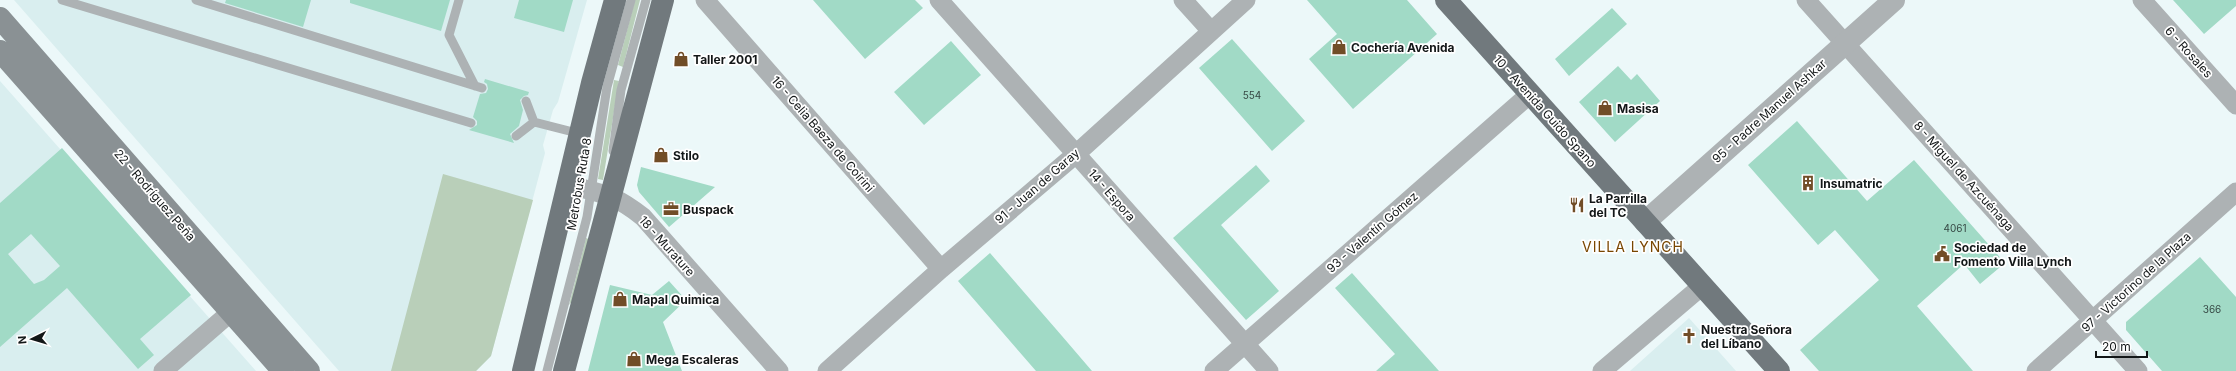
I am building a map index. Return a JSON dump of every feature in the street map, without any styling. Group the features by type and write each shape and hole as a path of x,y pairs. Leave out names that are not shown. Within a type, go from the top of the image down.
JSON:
{"main road":[{"path":"522,368 569,185 614,0"},
{"path":"564,371 600,193 663,0"},
{"name":"10 - Avenida Guido Spano","path":"1446,0 1779,371"},
{"name":"22 - Rodríguez Peña","path":"0,18 309,371"},
{"name":"22 - Rodríguez Peña","path":"0,51 283,371"}],"street":[{"name":"16 - Celia Baeza de Coirini","path":"705,0 941,269"},
{"name":"14 - Espora","path":"939,0 1269,371"},
{"path":"1183,0 1211,31"},
{"name":"91 - Juan de Garay","path":"827,371 941,269 1076,154 1246,0"},
{"name":"8 - Miguel de Azcuénaga","path":"1806,0 2094,320 2138,371"},
{"name":"95 - Padre Manuel Ashkar","path":"1645,222 1894,0"},
{"name":"6 - Rosales","path":"2142,0 2236,105"},
{"name":"93 - Valentín Gómez","path":"1214,371 1530,94"},
{"name":"18 - Murature","path":"569,185 600,193 626,203 643,217 779,371"},
{"name":"97 - Victorino de la Plaza","path":"2036,371 2236,192"},
{"path":"1602,371 1702,286"},
{"path":"163,371 231,312"}],"lane":[{"path":"62,0 471,123"},
{"path":"196,0 479,87 449,35 459,0"},
{"name":"Metrobus Ruta 8","path":"600,193 608,87 631,0"},
{"name":"Metrobus Ruta 8","path":"547,371 587,217 600,193 614,144 621,90 646,0"},
{"path":"526,101 534,122"},
{"path":"534,122 581,134"},
{"path":"516,136 534,122"}],"shaded area":[{"path":"14,0 587,0 558,102 553,110 543,145 545,153 491,356 476,371 339,371"},
{"path":"0,81 256,371 0,371"},
{"path":"1689,318 1736,371 1630,371"}],"green space":[{"path":"635,0 640,0 623,67 618,65"},
{"path":"614,80 619,81 603,180 598,179"},
{"path":"443,174 533,200 491,356 476,371 391,371"},
{"path":"586,238 591,240 577,295 569,305"}],"building":[{"path":"226,0 311,0 303,27 225,3"},
{"path":"350,0 450,0 441,31 350,3"},
{"path":"519,0 573,0 564,32 514,18"},
{"path":"813,0 915,0 923,8 865,59"},
{"path":"1307,0 1407,0 1437,34 1353,109 1309,59 1337,34"},
{"path":"2173,0 2236,0 2236,6 2204,34"},
{"path":"1612,8 1627,24 1569,76 1555,59"},
{"path":"1232,39 1305,121 1272,151 1199,68"},
{"path":"951,41 981,75 924,125 894,92"},
{"path":"1618,66 1631,80 1637,74 1660,101 1615,142 1579,102"},
{"path":"485,79 529,92 528,95 524,96 520,100 523,110 519,126 510,134 514,143 469,130 477,125 477,121 473,117 480,94 486,93 488,89 487,84 484,82"},
{"path":"1797,121 1867,201 1914,160 2005,263 1980,284 1964,264 1917,306 1973,371 1819,371 1800,350 1879,280 1835,230 1818,245 1748,165"},
{"path":"62,148 191,295 140,339 154,355 138,369 67,288 0,347 0,203","holes":["31,234 60,266 44,280 34,284 8,254"]},
{"path":"1256,165 1270,181 1221,225 1279,291 1246,320 1173,238"},
{"name":"Buspack","path":"641,167 715,187 669,227 639,192 637,185"},
{"path":"990,253 1092,371 1036,371 958,281"},
{"path":"2200,257 2236,297 2236,371 2162,371 2126,330 2126,322"},
{"path":"1352,273 1439,371 1376,371 1395,354 1335,288"},
{"path":"669,281 686,300 663,322 682,371 588,371 610,285 652,295"}],"place":[{"name":"Cochería Avenida","path":"1339,47"},
{"name":"Taller 2001","path":"681,59"},
{"name":"Masisa","path":"1605,108"},
{"name":"Stilo","path":"661,155"},
{"name":"Insumatric","path":"1808,183"},
{"name":"La Parrilla del TC","path":"1577,205"},
{"name":"Buspack","path":"671,209"},
{"name":"Sociedad de Fomento Villa Lynch","path":"1942,254"},
{"name":"Mapal Quimica","path":"620,299"},
{"name":"Nuestra Señora del Líbano","path":"1689,336"},
{"name":"Mega Escaleras","path":"634,359"}],"district":[{"name":"VILLA LYNCH","path":"1633,246"}]}
